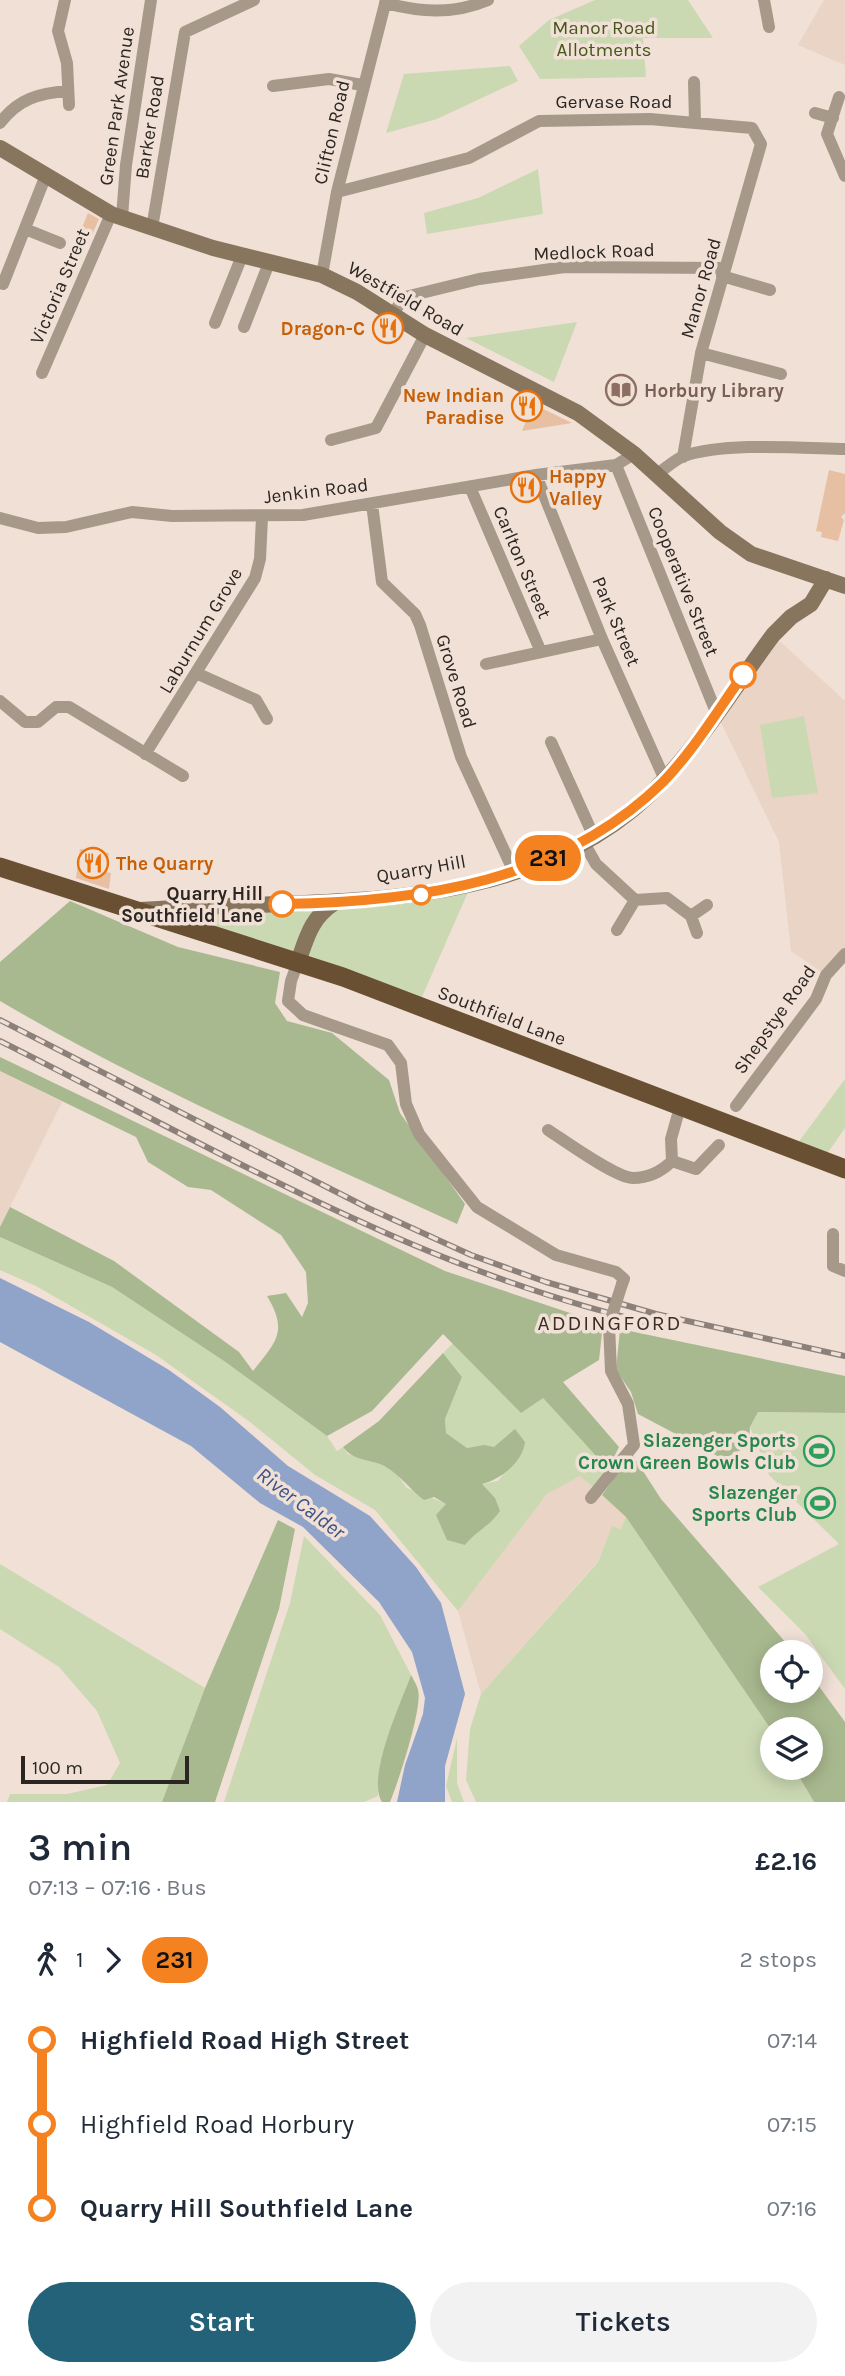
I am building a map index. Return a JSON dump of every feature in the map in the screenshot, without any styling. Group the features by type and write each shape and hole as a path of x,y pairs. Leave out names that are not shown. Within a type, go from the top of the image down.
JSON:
{"highway":[{"name":"Quarry Hill","path":"0,867 140,910"},
{"name":"Southfield Lane","path":"140,910 298,962 845,1170"}],"main road":[{"name":"Westfield Road","path":"0,148 116,215 242,256 322,275 393,313 425,335 578,413 634,454 720,532 751,554 845,586"},
{"name":"Quarry Hill","path":"140,910 204,905 334,903 419,895 514,872 589,840 630,812 665,779 773,635 811,604 826,579"},
{"path":"298,962 311,925 319,913 334,903"}],"street":[{"path":"64,0 58,31 67,63 69,104"},
{"name":"Green Park Avenue","path":"116,215 151,0"},
{"name":"Barker Road","path":"152,228 185,32 254,0"},
{"path":"385,1 437,12 488,0"},
{"path":"764,0 769,27"},
{"name":"Clifton Road","path":"322,275 337,192 385,1"},
{"path":"273,86 329,79 362,85"},
{"name":"Gervase Road","path":"694,82 695,121"},
{"path":"0,123 11,109 22,101 35,96 68,91"},
{"path":"839,97 827,134 845,176"},
{"path":"815,113 833,118"},
{"name":"Gervase Road","path":"337,192 469,158 539,121 695,121 743,125 758,133"},
{"name":"Manor Road","path":"682,457 701,353 761,144 758,133"},
{"path":"3,284 46,175"},
{"name":"Victoria Street","path":"42,373 116,215"},
{"path":"25,229 60,243"},
{"path":"215,323 242,256"},
{"path":"244,327 269,263"},
{"name":"Medlock Road","path":"393,313 405,296 479,279 565,267 723,272 770,290"},
{"path":"331,440 376,428 425,335"},
{"path":"701,353 781,374"},
{"path":"657,474 682,457 771,447 845,449"},
{"name":"Jenkin Road","path":"0,518 38,528 66,527 132,512 172,516 303,515 536,475 616,465 634,454"},
{"name":"Cooperative Street","path":"616,465 716,712"},
{"name":"Park Street","path":"536,475 602,639 665,779"},
{"name":"Carlton Street","path":"470,487 541,652"},
{"name":"Grove Road","path":"372,504 382,582 415,614 461,757 514,872"},
{"name":"Laburnum Grove","path":"145,754 255,578 260,559 262,517"},
{"path":"486,664 602,639"},
{"path":"196,673 256,700 267,719"},
{"path":"0,701 25,722 38,722 57,706 69,707 183,776"},
{"path":"551,742 564,771 596,864 635,900 667,898 691,916 697,933"},
{"path":"564,771 577,764"},
{"path":"617,930 635,900"},
{"path":"691,916 707,905"},
{"name":"Shepstye Road","path":"736,1106 816,999 826,975 845,954"},
{"path":"298,962 290,981 288,1002 303,1015 388,1045 401,1063 406,1104 419,1134 477,1207 556,1255 616,1272 624,1279 609,1325 611,1371 628,1404 634,1445 591,1498"},
{"path":"548,1130 601,1165 632,1179 661,1171 671,1161 671,1139 680,1107"},
{"path":"671,1161 696,1169 719,1145"},
{"path":"833,1234 833,1266 845,1271"}],"shaded area":[{"path":"824,0 845,0 845,65 798,45"},
{"path":"773,635 845,701 845,954 826,975 791,951 779,842 716,712"},
{"path":"0,1071 62,1102 0,1227"},
{"path":"580,1475 626,1517 621,1529 612,1527 598,1561 481,1694 458,1611 547,1494"}],"green space":[{"name":"Manor Road Allotments","path":"595,0 688,0 713,38 643,38 646,77 540,79 519,46 549,20"},
{"path":"510,66 518,81 437,119 386,133 404,74"},
{"path":"538,169 543,214 427,234 424,213 478,198"},
{"path":"577,322 554,382 466,338"},
{"path":"804,716 818,793 772,798 760,725"},
{"path":"472,883 418,1006 140,910"},
{"path":"70,901 178,947 280,972 275,1003 287,1021 332,1033 389,1080 400,1113 465,1204 457,1224 168,1091 0,1001 0,962"},
{"path":"0,1057 445,1271 603,1324 599,1360 563,1382 619,1447 608,1469 543,1398 521,1413 443,1334 372,1411 327,1436 224,1361 112,1287 0,1237 0,1227 10,1207 114,1261 239,1352 253,1371 277,1335 277,1318 267,1296 286,1293 302,1317 308,1303 306,1272 281,1235 211,1190 188,1187 148,1162 136,1137 0,1071"},
{"path":"845,1079 845,1128 822,1161 792,1151"},
{"path":"0,1237 112,1287 224,1361 327,1436 337,1451 343,1447 348,1454 379,1463 396,1473 407,1488 447,1504 465,1545 476,1531 482,1484 498,1481 510,1466 491,1449 467,1448 446,1433 445,1419 462,1377 443,1353 454,1342 543,1398 608,1469 594,1488 580,1476 547,1494 458,1611 375,1510 315,1475 250,1422 156,1355 36,1286 0,1270"},
{"path":"620,1329 845,1376 845,1413 758,1412 750,1427 749,1446 723,1459 638,1414 631,1392 616,1370"},
{"path":"443,1353 462,1377 445,1419 446,1433 467,1448 484,1445 494,1447 515,1429 525,1442 520,1456 509,1469 496,1479 482,1484 495,1498 500,1511 465,1545 447,1540 436,1515 446,1504 434,1497 424,1500 384,1466 354,1456 343,1447 379,1421"},
{"path":"758,1412 845,1413 845,1689 823,1659 823,1640 809,1640 758,1587 839,1544 769,1475 750,1427"},
{"path":"632,1454 661,1499 784,1640 760,1640 760,1703 823,1703 823,1692 845,1722 845,1802 814,1802 801,1780 823,1780 823,1717 762,1717 626,1517 602,1495"},
{"path":"626,1517 762,1717 760,1717 760,1780 801,1780 814,1802 476,1802 466,1780 470,1729 481,1694 598,1562 612,1526 621,1529"},
{"path":"278,1520 295,1529 279,1609 215,1802 162,1802 205,1688"},
{"path":"304,1536 380,1615 411,1675 380,1763 378,1796 364,1802 224,1802 290,1603"},
{"path":"0,1564 205,1688 162,1802 7,1802 10,1794 67,1794 107,1785 120,1763 97,1711 59,1667 0,1629"},
{"path":"411,1675 419,1699 417,1712 404,1763 390,1802 382,1802 378,1791 378,1776 382,1758"},
{"path":"457,1738 457,1783 464,1802 452,1802 446,1786"}],"water":[{"name":"River Calder","path":"0,1278 89,1322 169,1370 220,1407 288,1466 370,1516 416,1567 441,1603 465,1694 445,1766 445,1802 397,1802 405,1765 423,1714 425,1698 412,1652 379,1602 303,1527 260,1503 191,1446 0,1342"}],"building":[{"path":"88,213 99,219 92,235 81,230"},
{"path":"533,404 572,423 522,431"},
{"path":"829,470 845,474 845,513 841,517 844,520 838,541 821,537 822,532 816,531"},
{"name":"The Quarry","path":"80,849 109,853 106,872 111,873 109,889 76,878"}],"railway":[{"path":"0,1020 368,1208 471,1255 546,1282 656,1314 845,1356"},
{"path":"0,1041 242,1165 406,1242 490,1275 576,1303 663,1326"}],"bus line":[{"name":"231","path":"282,904 334,903 419,895 514,872 584,843 630,812 665,779 743,675"}],"place":[{"name":"Dragon-C","path":"388,328"},
{"name":"Horbury Library","path":"621,390"},
{"name":"New Indian Paradise","path":"527,406"},
{"name":"Happy Valley","path":"526,487"},
{"name":"The Quarry","path":"93,863"},
{"name":"Quarry Hill Southfield Lane","path":"282,904"},
{"name":"Slazenger Sports Crown Green Bowls Club","path":"819,1451"},
{"name":"Slazenger Sports Club","path":"820,1503"}],"district":[{"name":"ADDINGFORD","path":"610,1323"}]}
